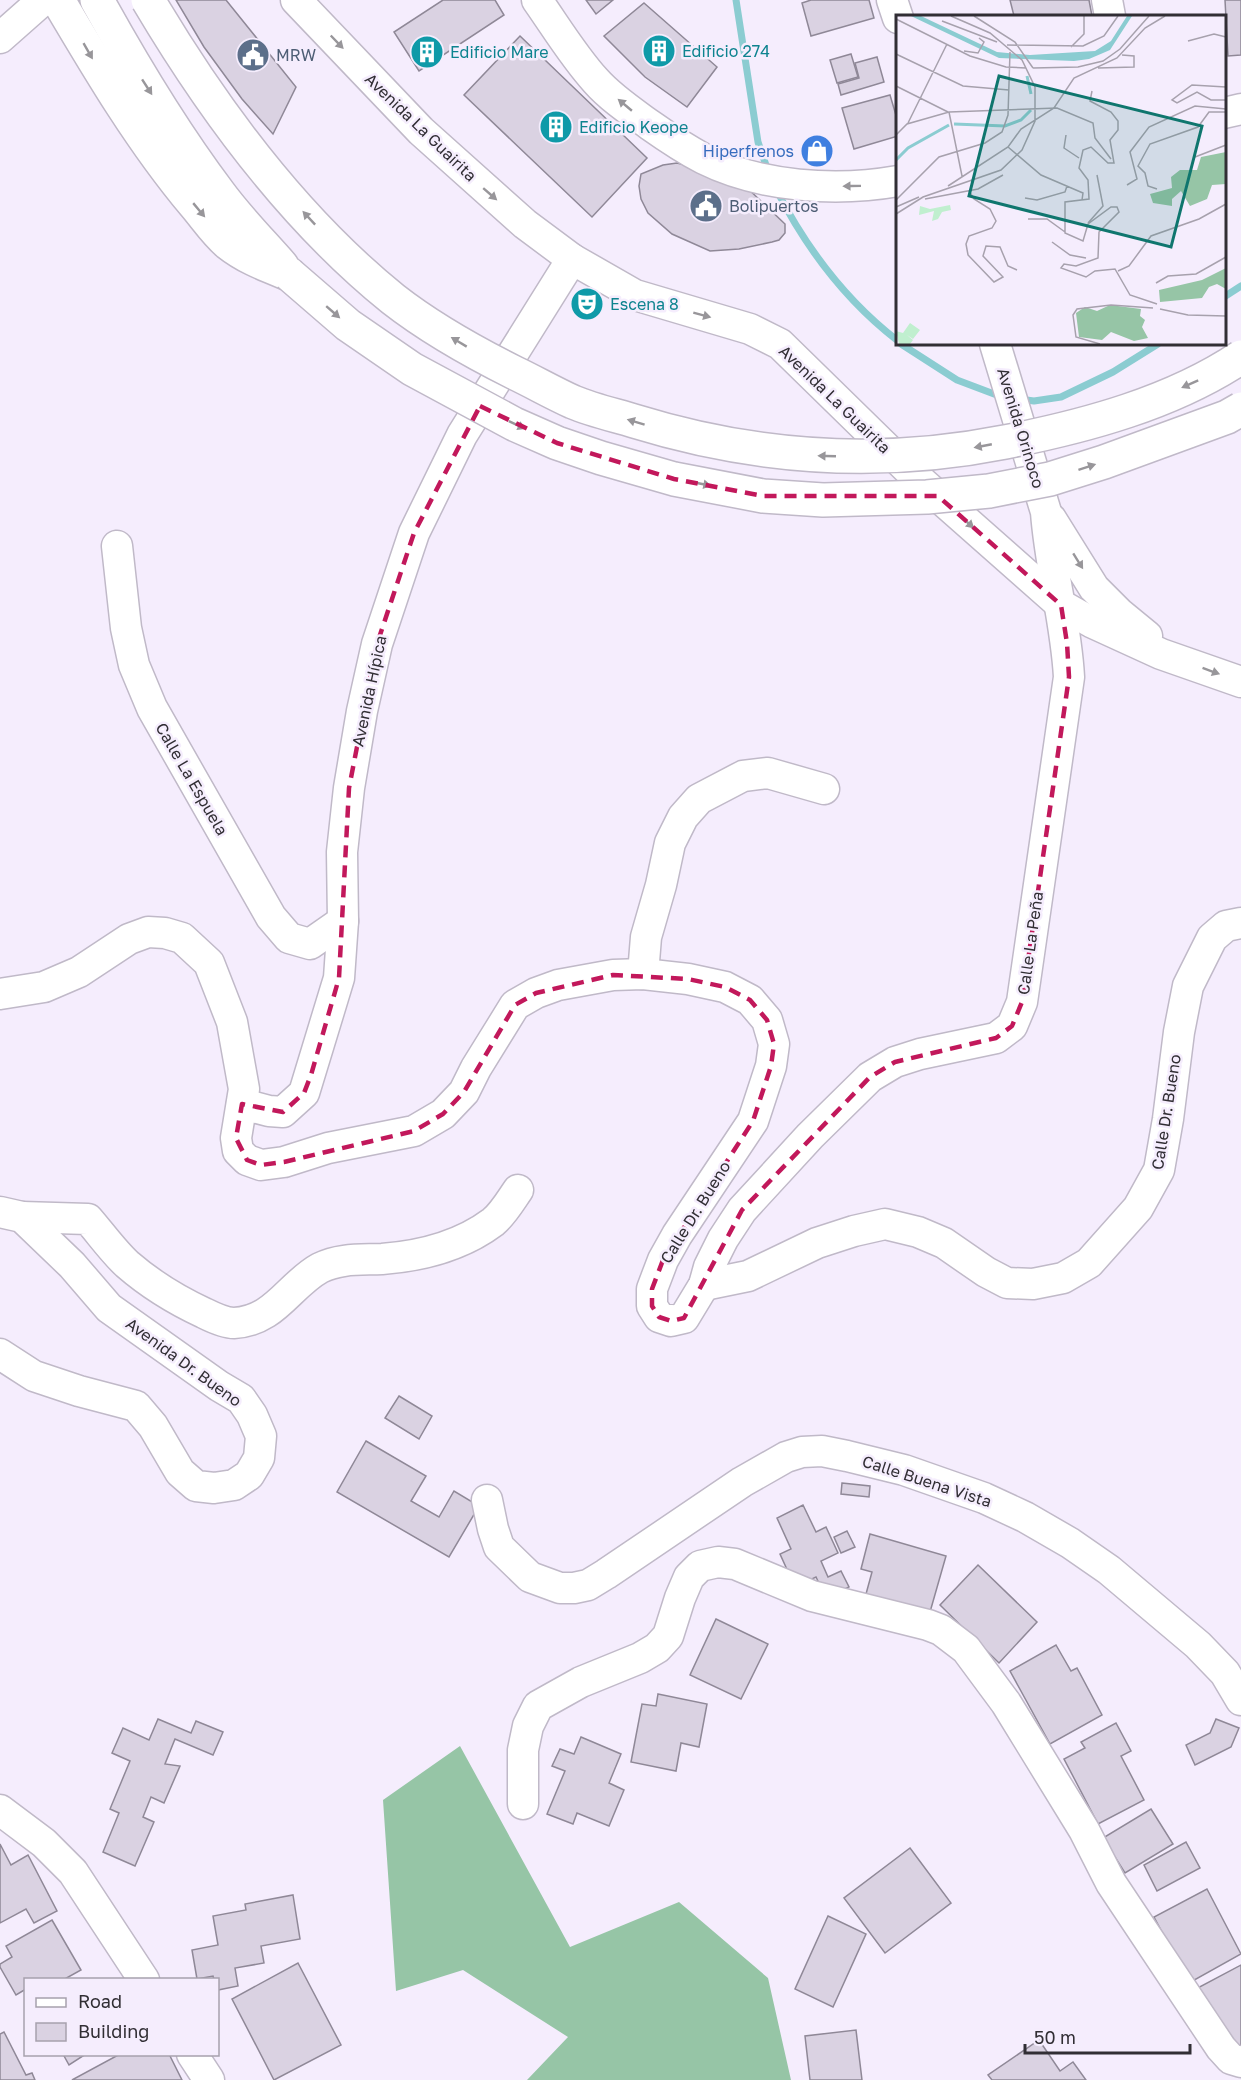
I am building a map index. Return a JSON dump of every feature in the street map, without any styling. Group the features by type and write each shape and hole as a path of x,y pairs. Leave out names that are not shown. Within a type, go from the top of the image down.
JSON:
{"highway":[{"path":"58,0 131,119 182,190 225,241 248,258 289,274"},
{"path":"97,0 136,69 220,195 289,274 348,325 412,369 514,424 557,443 674,479 763,496 823,500 927,497 989,491 1050,479 1104,462 1227,417 1241,409"},
{"path":"148,0 222,116 279,186 335,246 391,297 419,318 485,358 574,403 722,444 795,455 885,458 968,449 1077,426 1154,400 1220,371 1241,357"}],"street":[{"path":"0,38 43,0"},
{"name":"Avenida La Guairita","path":"296,0 422,131 525,224 572,259 635,295 750,329 780,344 915,476 1061,605 1091,622 1181,660 1241,682"},
{"path":"537,0 597,83 672,141 706,159 747,175 806,186 859,186 896,182"},
{"path":"892,0 896,15"},
{"path":"1107,0 1110,15"},
{"path":"1226,113 1241,109"},
{"name":"Avenida Hípica","path":"242,1104 283,1112 304,1093 339,978 343,921 342,852 349,788 362,711 377,644 414,532 462,435 572,259"},
{"name":"Avenida Orinoco","path":"995,345 1046,512"},
{"path":"1046,512 1094,588 1119,613 1181,660"},
{"name":"Calle La Peña","path":"704,1286 709,1267 723,1239 742,1210 810,1136 870,1077 895,1062 996,1038 1012,1026 1022,1002 1069,677 1067,643 1046,512"},
{"name":"Calle La Espuela","path":"117,546 126,628 134,665 152,708 271,917 289,938 310,944 343,921"},
{"path":"643,974 646,937 670,843 683,817 699,799 743,776 768,773 824,789"},
{"name":"Calle Dr. Bueno","path":"242,1104 236,1138 238,1151 247,1160 261,1165 328,1148 414,1131 443,1114 464,1092 515,1005 536,993 558,985 613,975 643,974 688,979 724,987 750,1000 767,1020 774,1044 771,1066 753,1121 677,1235 663,1260 652,1289 652,1306 659,1317 671,1321 684,1318 704,1286 748,1276 817,1243 885,1224 918,1232 944,1243 986,1272 1007,1283 1033,1284 1063,1278 1089,1263 1138,1208 1160,1170 1179,1032 1188,986 1212,938 1226,926 1241,923"},
{"path":"0,994 44,987 79,972 129,939 148,932 165,933 182,938 209,963 219,986 223,1004 232,1023 239,1057 244,1089 242,1104"},
{"path":"11,1215 88,1219 126,1263 150,1281 178,1300 232,1323 258,1317 276,1307 320,1268 350,1259 381,1259 417,1255 453,1245 495,1221 518,1190"},
{"name":"Avenida Dr. Bueno","path":"0,1353 34,1376 136,1406 153,1426 180,1472 196,1486 214,1488 234,1485 249,1475 259,1458 261,1436 252,1415 241,1399 109,1308 72,1265 11,1215"},
{"name":"Calle Buena Vista","path":"487,1500 499,1547 530,1577 560,1588 574,1588 588,1585 606,1574 742,1482 786,1457 802,1452 822,1451 904,1470 984,1498 1024,1516 1100,1563 1198,1645 1225,1673 1241,1700"},
{"path":"523,1804 523,1750 528,1726 538,1706 581,1682 640,1658 657,1648 668,1636 689,1577 700,1566 718,1562 735,1564 812,1596 928,1624 957,1640 977,1662 1006,1703 1084,1830 1111,1882 1221,2049 1231,2058 1241,2062"},
{"path":"0,1810 44,1843 73,1872 143,1978"},
{"path":"193,2056 209,2080"}],"highlighted area":[{"path":"480,406 557,443 674,479 763,496 938,496 1061,605 1067,643 1069,677 1022,1002 1012,1026 996,1038 895,1062 870,1077 742,1210 684,1318 671,1321 659,1317 652,1306 652,1289 663,1260 753,1121 771,1066 774,1044 767,1020 750,1000 725,987 688,979 613,975 536,993 515,1005 464,1092 443,1114 414,1131 284,1162 261,1165 247,1160 236,1138 242,1104 283,1112 304,1093 311,1075 339,978 349,788 377,644 414,533"}],"green space":[{"path":"460,1746 570,1947 679,1902 768,1978 791,2080 527,2080 568,2037 463,1970 396,1991 383,1800"}],"building":[{"path":"176,0 226,0 296,87 273,134 242,99 204,47"},
{"name":"Edificio Mare","path":"443,0 495,0 504,15 419,71 394,32"},
{"path":"586,0 613,0 596,14"},
{"path":"811,0 869,0 874,18 811,36 802,3"},
{"path":"1010,0 1089,0 1092,15 1014,15"},
{"path":"1225,0 1241,0 1241,55 1228,56"},
{"name":"Edificio 274","path":"644,3 717,67 687,107 645,77 604,36"},
{"name":"Edificio Keope","path":"520,36 647,158 592,217 464,95"},
{"path":"851,54 858,77 837,83 830,60"},
{"path":"877,57 884,82 841,95 838,84 859,78 855,63"},
{"path":"890,95 896,115 896,137 854,149 842,108"},
{"name":"Bolipuertos","path":"677,163 713,172 743,184 785,224 785,233 779,240 772,242 739,249 710,251 672,234 648,213 641,199 639,186 641,174 663,165"},
{"path":"399,1396 432,1416 419,1439 385,1418"},
{"path":"366,1441 426,1476 411,1501 439,1517 454,1491 479,1506 449,1557 337,1492"},
{"path":"842,1483 870,1486 869,1497 841,1494"},
{"path":"803,1505 816,1532 826,1527 838,1553 821,1561 828,1577 841,1571 849,1587 826,1598 816,1577 795,1587 780,1554 791,1549 777,1518"},
{"path":"847,1531 855,1547 841,1553 834,1537"},
{"path":"870,1534 946,1556 930,1612 866,1594 872,1572 861,1569"},
{"path":"978,1565 1037,1622 999,1663 940,1605"},
{"path":"716,1619 768,1644 741,1699 690,1675"},
{"path":"1056,1645 1071,1671 1077,1668 1102,1715 1050,1744 1010,1671"},
{"path":"658,1694 707,1704 699,1747 681,1743 676,1771 631,1762 642,1704 656,1706"},
{"path":"158,1719 191,1733 196,1721 223,1732 213,1755 175,1739 165,1764 180,1766 164,1803 151,1797 143,1817 154,1822 135,1866 103,1852 119,1813 110,1809 130,1761 112,1753 123,1728 149,1740"},
{"path":"1216,1719 1239,1728 1231,1747 1195,1765 1186,1745 1210,1733"},
{"path":"1116,1723 1131,1751 1121,1756 1144,1800 1098,1824 1064,1759 1085,1748 1081,1742"},
{"path":"581,1737 621,1754 609,1783 624,1790 609,1826 577,1813 573,1824 547,1814 565,1771 552,1766 560,1749 574,1754"},
{"path":"1151,1809 1173,1844 1125,1873 1103,1838"},
{"path":"1186,1842 1200,1868 1157,1891 1144,1865"},
{"path":"0,1844 11,1865 28,1855 57,1911 34,1923 26,1909 0,1923"},
{"path":"910,1848 951,1903 885,1953 844,1898"},
{"path":"1207,1889 1241,1954 1189,1983 1154,1917"},
{"path":"293,1895 300,1939 261,1946 264,1963 235,1968 238,1986 219,1990 219,1978 213,1976 197,1978 192,1950 218,1945 213,1916 246,1910 245,1904"},
{"path":"828,1916 866,1934 833,2007 795,1989"},
{"path":"52,1920 81,1970 67,1978 24,1978 24,1990 16,1995 0,1967 0,1964 12,1957 6,1946"},
{"path":"298,1963 341,2045 274,2080 232,1999"},
{"path":"1241,1965 1241,2055 1192,1991"},
{"path":"856,2030 862,2080 810,2080 805,2036"},
{"path":"4,2032 26,2075 32,2073 35,2080 0,2080 0,2034"},
{"path":"1039,2040 1060,2071 1073,2062 1086,2080 992,2080 988,2075"},
{"path":"64,2056 83,2056 69,2065"},
{"path":"116,2056 170,2056 182,2080 72,2080"}],"waterway":[{"path":"736,0 758,142 768,171"},
{"path":"776,189 800,232 828,272 861,308 896,339"},
{"path":"1226,296 1241,286"},
{"path":"903,345 957,380 1002,397"},
{"path":"1019,399 1034,401 1061,397 1113,372 1156,345"}],"place":[{"name":"Edificio 274","path":"659,51"},
{"name":"Edificio Mare","path":"427,52"},
{"name":"MRW","path":"253,55"},
{"name":"Edificio Keope","path":"556,127"},
{"name":"Hiperfrenos","path":"817,151"},
{"name":"Bolipuertos","path":"706,206"},
{"name":"Escena 8","path":"587,304"}]}
